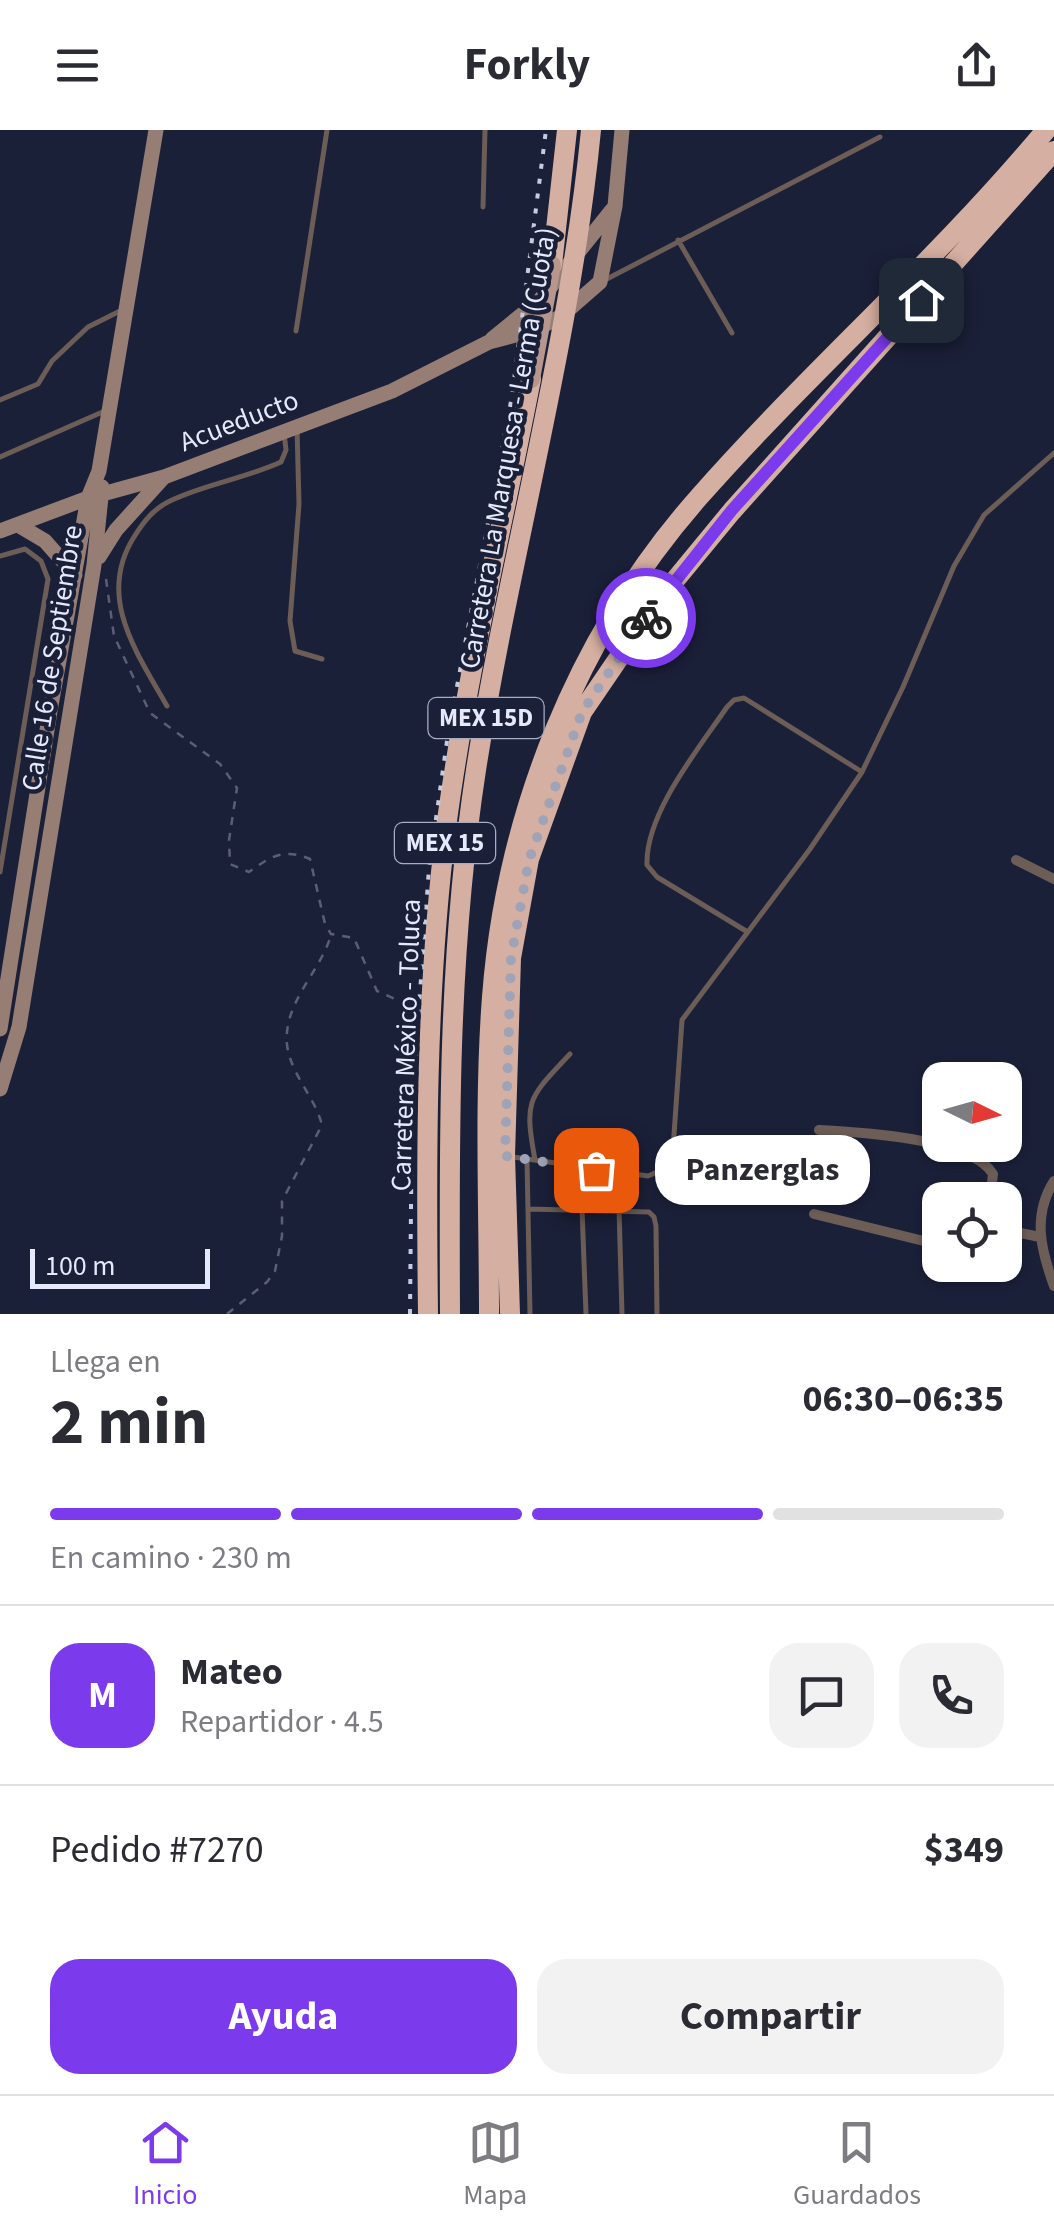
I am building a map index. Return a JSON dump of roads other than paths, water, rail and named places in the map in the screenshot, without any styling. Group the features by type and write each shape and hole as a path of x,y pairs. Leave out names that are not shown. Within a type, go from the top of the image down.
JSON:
{"highway":[{"name":"Carretera México - Toluca","path":"552,265 567,130"},
{"name":"Carretera La Marquesa - Lerma (Cuota)","path":"450,1314 451,1039 462,873 476,768 568,282 590,130"},
{"name":"MEX 15D","path":"489,1314 490,1041 498,949 538,771 557,723 600,636 640,569 722,471 915,275 1046,130"},
{"name":"MEX 15","path":"510,1314 505,1156 511,958 529,860 582,712 657,602 732,510 1054,151"},
{"name":"Carretera México - Toluca","path":"428,1314 426,1197 432,969 446,826 531,379"}],"main road":[{"name":"Calle 16 de Septiembre","path":"0,1028 44,748 75,574 96,497 156,130"},
{"path":"489,342 534,330 560,317 600,282 615,206 622,130"},
{"path":"489,342 540,300 615,206"},
{"name":"Carretera México - Toluca","path":"531,379 552,265"},
{"name":"Acueducto","path":"0,531 164,477 392,391 489,342"},
{"path":"100,569 116,530 164,477"},
{"name":"Calle 16 de Septiembre","path":"0,1089 19,1027 100,569 96,497"},
{"path":"18,525 45,542 75,574"}],"street":[{"path":"1016,860 1054,879"},
{"path":"819,1130 895,1135 980,1159 993,1174 992,1182"},
{"path":"1054,1181 1041,1211 1040,1237 1054,1286"},
{"path":"814,1214 922,1241"},
{"path":"1022,1233 1040,1237"}],"lane":[{"path":"296,331 328,130"},
{"path":"483,207 485,130"},
{"path":"600,282 880,137"},
{"path":"678,240 732,333"},
{"path":"0,400 38,384 52,361 88,327 125,309"},
{"path":"0,457 110,408"},
{"path":"290,428 300,504 290,621 295,650 322,659"},
{"path":"167,706 128,634 119,606 118,567 151,513 170,500 281,462 290,428"},
{"path":"505,1156 648,1176 659,1172 668,1162 673,1149 682,1020 810,849 862,772 954,566 984,515 1054,453"},
{"path":"0,556 25,549 42,560 48,579 0,872"},
{"path":"746,931 657,877 647,865 658,819 687,764 727,707 734,700 750,700 862,772"},
{"path":"530,1314 528,1113 536,1090 570,1054"},
{"path":"528,1209 649,1212 654,1217 657,1314"},
{"path":"582,1209 586,1314"},
{"path":"618,1209 622,1314"}],"railway":[{"path":"410,1314 412,1103 429,868 448,734 512,396 546,130"}],"place":[{"name":"Panzerglas","path":"596,1170"}]}
